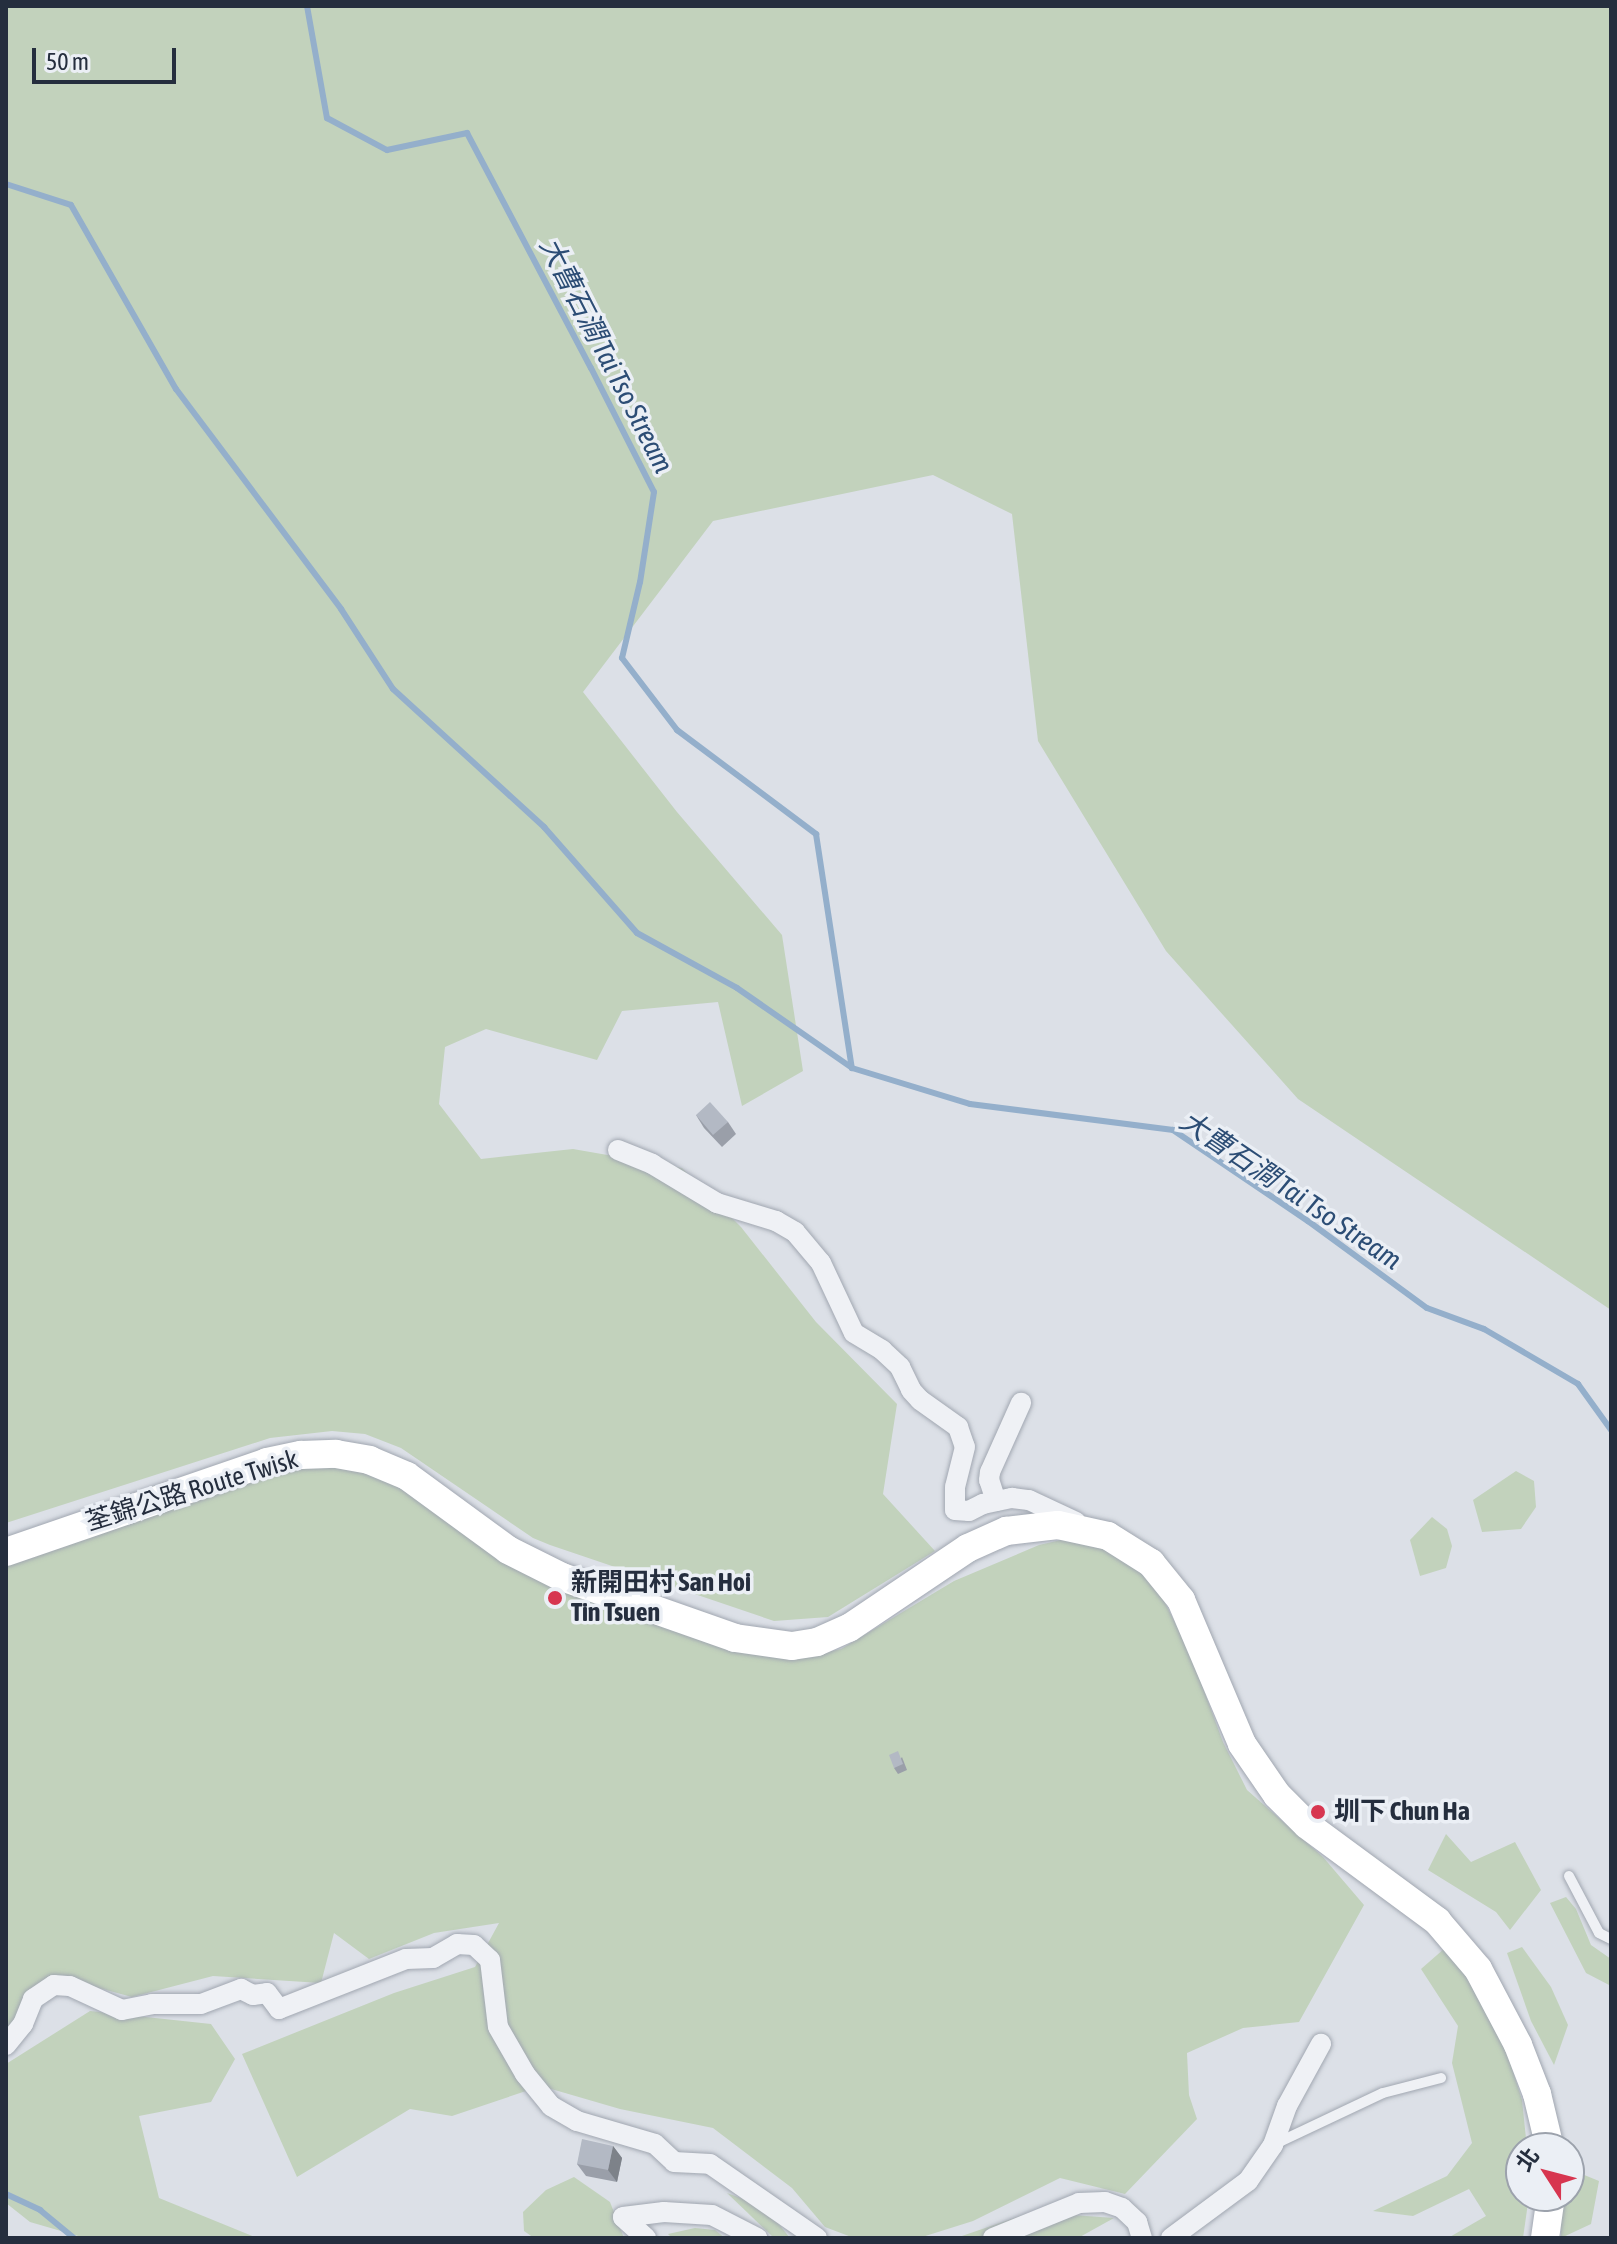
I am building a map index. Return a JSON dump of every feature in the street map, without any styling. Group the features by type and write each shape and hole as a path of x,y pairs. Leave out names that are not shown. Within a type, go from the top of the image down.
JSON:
{"main road":[{"name":"荃錦公路 Route Twisk","path":"6,1552 267,1462 301,1455 336,1454 369,1460 407,1476 508,1550 562,1577 735,1638 792,1646 817,1642 849,1628 968,1548 1006,1531 1042,1525 1094,1531 1137,1551 1172,1586 1194,1627 1242,1744 1277,1795 1325,1839 1437,1921 1478,1969 1518,2045 1537,2094 1546,2132"},
{"path":"1545,2238 1549,2212"}],"street":[{"path":"618,1150 652,1164 717,1203 776,1221 795,1232 821,1263 854,1333 882,1350 900,1367 911,1390 920,1400 958,1427 965,1447 955,1487 955,1510 969,1511 1012,1498 1029,1500 1094,1531"},
{"path":"996,1501 989,1480 990,1472 1021,1403"},
{"path":"6,2045 23,2024 33,1999 54,1985 70,1986 122,2010 152,2004 201,2004 241,1989 253,1995 267,1993 279,2009 406,1959 433,1958 457,1944 474,1945 490,1960 498,2027 525,2074 551,2106 577,2121 655,2144 674,2162 710,2164 817,2238"},
{"path":"1171,2238 1234,2194 1273,2145 1287,2106 1321,2044"},
{"path":"993,2238 1079,2203 1105,2202 1122,2208 1137,2222 1142,2238"},
{"path":"646,2238 623,2217 664,2212 712,2215 757,2238"}],"lane":[{"path":"1569,1876 1599,1933 1611,1939"},
{"path":"1273,2145 1383,2093 1441,2078"}],"green space":[{"path":"6,6 1611,6 1611,1310 1298,1099 1166,951 1038,741 1012,514 933,475 713,521 583,692 677,812 782,935 803,1071 742,1106 718,1002 622,1011 597,1060 486,1029 445,1047 439,1104 481,1159 573,1149 682,1168 741,1227 816,1322 897,1404 883,1494 935,1551 828,1617 774,1621 533,1538 401,1448 365,1434 332,1431 270,1438 6,1523"},
{"path":"332,1465 357,1468 385,1478 516,1568 813,1655 841,1649 954,1581 1039,1545 1074,1537 1107,1538 1160,1593 1189,1650 1223,1742 1247,1790 1323,1857 1364,1905 1299,2022 1243,2028 1187,2053 1189,2095 1197,2119 1125,2194 1060,2178 973,2221 919,2238 854,2238 825,2227 792,2188 713,2128 620,2109 541,2086 452,2116 410,2109 297,2177 242,2054 394,1993 475,1967 499,1923 434,1933 369,1959 334,1933 321,1983 213,1976 132,1997 51,1975 6,2031 6,1559 277,1472"},
{"path":"1516,1471 1534,1481 1536,1507 1521,1529 1482,1532 1473,1500"},
{"path":"1432,1517 1447,1529 1452,1546 1446,1568 1420,1576 1410,1540"},
{"path":"1446,1834 1471,1862 1515,1842 1541,1890 1510,1930 1496,1912 1428,1870"},
{"path":"1566,1897 1576,1909 1591,1945 1611,1959 1611,1986 1586,1973 1550,1903"},
{"path":"1522,1947 1551,1987 1568,2025 1554,2065 1531,2021 1507,1953"},
{"path":"1445,1948 1473,1981 1500,2030 1522,2100 1525,2132 1505,2132 1505,2212 1527,2212 1523,2238 1448,2238 1486,2216 1469,2189 1413,2216 1373,2211 1447,2176 1472,2143 1452,2063 1458,2026 1421,1969"},
{"path":"90,2011 211,2024 235,2059 211,2102 139,2116 159,2198 257,2238 85,2238 30,2222 6,2203 6,2064"},
{"path":"1585,2175 1599,2181 1591,2224 1561,2238 1561,2212 1585,2212"},
{"path":"574,2177 610,2202 624,2238 534,2238 524,2231 523,2212 546,2190"},
{"path":"727,2193 765,2207 790,2238 774,2238"},
{"path":"1032,2212 1114,2218 1078,2238 956,2238"},
{"path":"695,2228 715,2230 725,2238 672,2238 668,2234"}],"building":[{"path":"710,1102 728,1122 713,1135 696,1115"},
{"path":"898,1751 903,1764 894,1768 889,1755"},
{"path":"582,2139 613,2146 608,2170 577,2164"}],"waterway":[{"name":"大曹石澗 Tai Tso Stream","path":"307,6 327,118 387,150 467,133 591,368 654,492 640,582 622,658 677,730 816,834 852,1068 970,1104 1173,1130 1308,1221 1427,1308 1484,1329 1578,1384 1611,1430"},
{"path":"6,184 71,205 176,389 341,609 393,689 544,827 637,933 737,988 852,1068"},
{"path":"6,2194 40,2210 74,2238"}],"place":[{"name":"新開田村 San Hoi Tin Tsuen","path":"555,1598"},
{"name":"圳下 Chun Ha","path":"1318,1812"}]}
